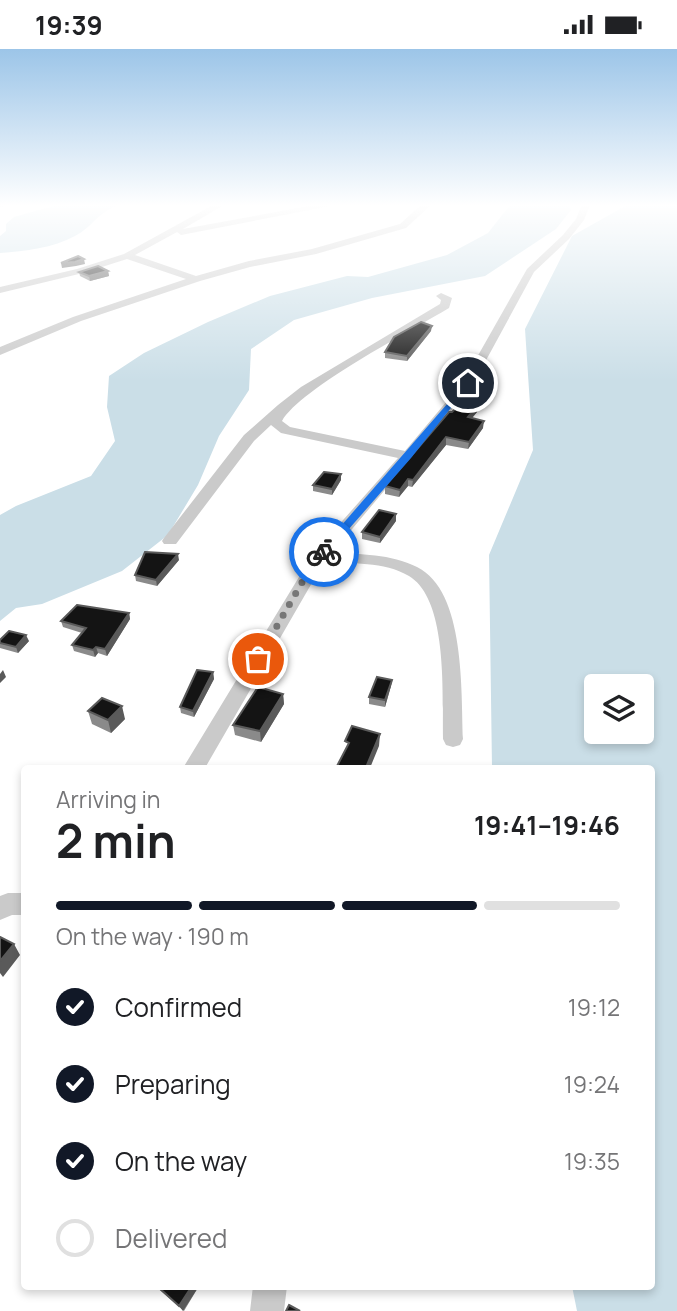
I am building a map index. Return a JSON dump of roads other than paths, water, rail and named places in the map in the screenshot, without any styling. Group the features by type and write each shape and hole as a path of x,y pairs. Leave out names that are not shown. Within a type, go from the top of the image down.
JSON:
{"street":[{"path":"0,290 102,264"},
{"path":"151,264 196,279"},
{"path":"0,351 77,319 250,264"},
{"path":"196,765 319,557 468,383 530,271 538,264"},
{"path":"170,541 249,438 305,390 445,306 447,298 441,296"},
{"path":"284,408 275,422 286,431 408,456"},
{"path":"319,557 374,560 422,577 433,592 448,637 453,739"},
{"path":"0,909 8,904 21,904"},
{"path":"267,1311 270,1290"}],"water":[{"path":"415,264 503,264 485,276 372,298 294,320 251,349 249,390 219,436 198,485 168,535 122,571 42,604 16,608 0,621 0,515 91,476 115,441 107,407 109,376 144,353 270,296 347,276 368,277"},
{"path":"558,264 677,264 677,1311 577,1311 573,1290 655,1290 655,765 492,765 489,555 533,450 525,329"}]}
